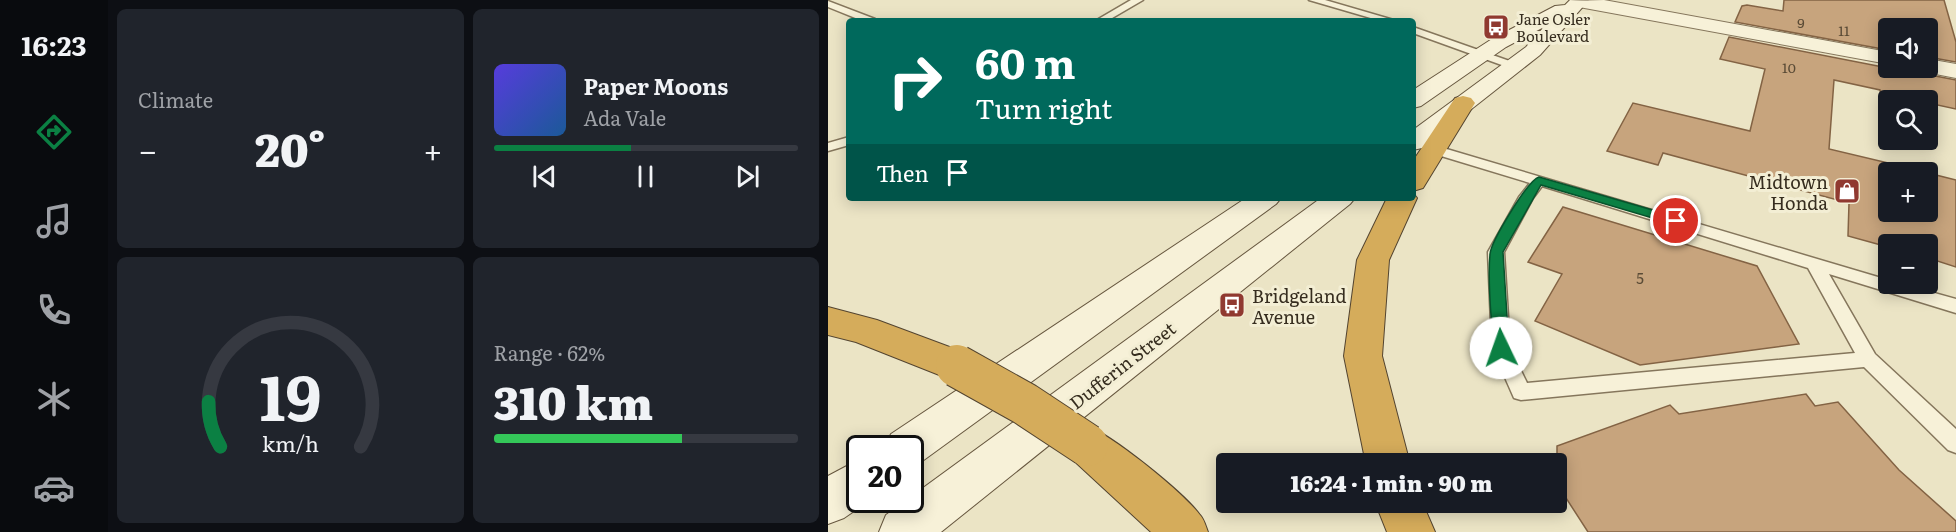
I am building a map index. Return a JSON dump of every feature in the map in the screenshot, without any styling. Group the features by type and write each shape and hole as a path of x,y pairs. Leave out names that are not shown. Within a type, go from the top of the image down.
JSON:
{"highway":[{"path":"1416,171 1423,146 1463,103"},
{"path":"1385,453 1363,356 1374,260 1401,201"},
{"path":"828,321 864,330 957,366 1025,404 1087,445 1148,496 1184,532"},
{"path":"1403,513 1411,532"}],"main road":[{"path":"1463,103 1514,66 1556,29 1580,1"},
{"path":"1416,99 1499,43 1580,1 1878,56"},
{"path":"1938,68 1956,71"},
{"name":"Dufferin Street","path":"903,532 1336,201"},
{"path":"924,435 1255,202"},
{"path":"828,502 846,490"}],"lane":[{"path":"1105,18 1138,0"},
{"path":"1314,0 1381,18"},
{"path":"828,4 864,18"},
{"path":"1416,31 1514,66"},
{"path":"828,147 846,142"},
{"path":"1423,146 1813,261 1956,306"},
{"path":"1539,181 1526,197 1496,252 1501,348 1521,392 1868,359"},
{"path":"1813,261 1868,359 1956,443"}],"building":[{"path":"1784,0 1944,0 1956,42 1956,62 1938,59 1938,18 1878,18 1878,48 1735,22 1742,6 1783,11"},
{"name":"Midtown Honda","path":"1729,37 1878,66 1878,78 1938,76 1956,80 1956,109 1938,105 1938,90 1880,90 1834,80 1829,149 1884,162 1878,162 1878,222 1938,222 1938,176 1956,180 1956,267 1938,261 1938,234 1878,234 1878,244 1848,236 1849,203 1663,153 1658,165 1607,151 1633,103 1750,131 1765,69 1720,59"},
{"path":"1563,207 1757,266 1799,344 1640,365 1535,321 1562,274 1528,262"},
{"path":"1806,394 1815,406 1838,402 1899,470 1956,521 1956,532 1588,532 1567,499 1567,453 1557,453 1557,446 1670,405 1679,414"}],"place":[{"name":"Jane Osler Boulevard","path":"1496,27"},
{"name":"Midtown Honda","path":"1847,191"},
{"name":"Bridgeland Avenue","path":"1232,305"}],"route":[{"path":"1501,348 1496,252 1526,197 1539,181 1676,221"}]}
